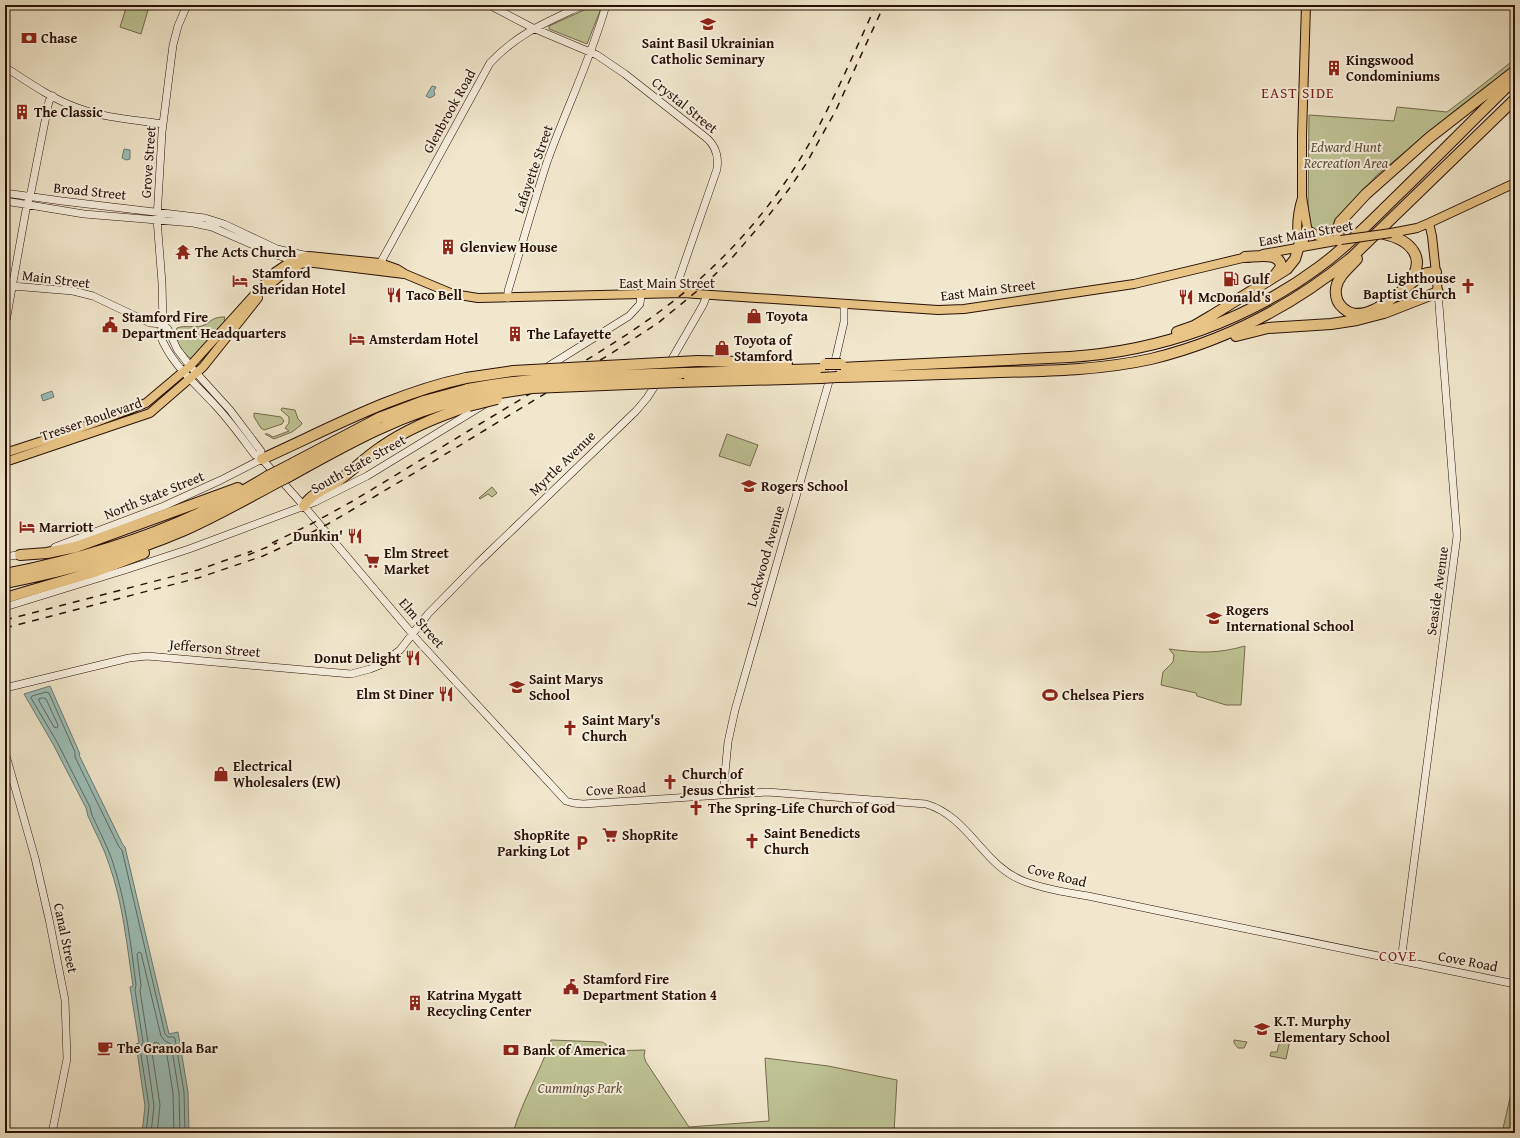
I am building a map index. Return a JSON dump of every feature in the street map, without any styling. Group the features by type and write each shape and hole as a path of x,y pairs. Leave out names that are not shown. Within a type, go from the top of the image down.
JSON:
{"highway":[{"path":"1339,240 1338,230 1340,222 1356,203 1418,147 1513,77"},
{"path":"5,598 116,564 170,541 285,473 392,422 438,406 468,398 612,385 678,382 740,371 839,370 893,365 1070,357 1118,352 1164,342 1209,328 1257,306 1307,276 1332,257 1356,236 1513,77"},
{"path":"1197,345 1227,334 1257,320 1285,305 1313,287 1364,247 1515,99"},
{"path":"1427,185 1343,275 1338,283 1336,292 1337,300 1342,307 1355,314 1370,311 1394,297 1425,274 1436,272"},
{"path":"1387,233 1407,243 1412,248 1417,265 1413,276 1394,297"},
{"path":"1118,352 1194,326 1254,290 1290,266 1295,259 1299,246"},
{"path":"1245,257 1274,257 1278,259 1281,264 1278,272 1254,290"},
{"path":"304,506 309,499 338,481 372,453 391,440 468,398 503,382 535,379 740,371 1087,369 1150,359 1197,345 1268,328 1336,323 1365,318 1395,309 1438,292"},
{"path":"261,457 402,396 435,385 466,378 513,372 698,362 740,371"},
{"path":"20,555 47,553 76,547 271,480"},
{"path":"5,574 79,557 143,537 209,509 247,489 271,480"},
{"path":"5,583 63,571 110,558 155,542 200,523"}],"main road":[{"name":"Grove Street","path":"187,5 178,26 173,45 163,124 157,215 162,283 163,324 160,335 183,372 228,420 255,456 261,457"},
{"name":"Crystal Street","path":"489,5 533,28 590,51 648,91 708,138 715,148 718,158 717,169 674,293"},
{"name":"Glenbrook Road","path":"380,267 490,64 509,44 533,28 583,5"},
{"name":"Lafayette Street","path":"508,298 508,291 547,162 590,51 606,5"},
{"path":"1299,246 1298,232 1302,210 1302,135 1306,5"},
{"path":"5,67 76,108 163,124"},
{"path":"5,327 27,204 30,197 48,104 53,96"},
{"name":"East Main Street","path":"190,366 275,272 293,260 308,259 380,267 395,274 405,274 460,296 478,298 674,293 938,310 964,309 1134,284 1245,257 1299,246 1417,228 1515,184"},
{"name":"Broad Street","path":"5,193 157,215 210,219 277,249 308,259"},
{"name":"Broad Street","path":"5,201 84,214 157,215 212,227 276,255 293,260"},
{"path":"1299,246 1304,240 1306,229 1302,210"},
{"name":"Seaside Avenue","path":"1401,961 1458,530 1438,292 1432,236 1429,223"},
{"path":"1306,229 1318,236 1339,240"},
{"path":"197,373 256,300 280,275 308,259"},
{"name":"Main Street","path":"12,286 73,291 94,296 150,323 163,324"},
{"name":"South State Street","path":"5,606 108,576 174,554 328,497 368,476 629,316 640,304 641,294"},
{"name":"Myrtle Avenue","path":"412,634 428,614 478,563 643,404 674,356 703,305 707,295"},
{"name":"Lockwood Avenue","path":"723,794 728,742 735,710 836,357 844,322 844,304"},
{"path":"163,324 168,329 177,349 190,366 230,410 261,451 261,457"},
{"name":"Tresser Boulevard","path":"5,453 70,432 146,403 190,366"},
{"name":"Tresser Boulevard","path":"5,462 150,413 197,373"},
{"name":"Elm Street","path":"261,457 412,634 566,801"},
{"name":"North State Street","path":"5,557 66,544 159,508 207,487 261,457"},
{"name":"Jefferson Street","path":"5,688 129,658 147,656 351,674 380,665 400,650 412,634"},
{"name":"Canal Street","path":"5,752 35,858 49,919 64,1000 67,1059 52,1133"},
{"name":"Cove Road","path":"566,801 573,804 583,804 773,792 926,804 949,814 993,861 1007,872 1025,882 1084,896 1515,984"}],"green space":[{"path":"127,5 148,10 141,34 120,27"},
{"path":"593,6 598,6 600,11 587,44 549,29 549,26"},
{"name":"Edward Hunt Recreation Area","path":"1515,59 1515,65 1457,109 1376,176 1332,228 1326,232 1320,232 1313,228 1308,215 1309,115 1394,121 1397,107 1447,112"},
{"path":"225,317 224,320 226,322 192,359 182,350 177,341 177,328 202,326 215,318"},
{"path":"282,408 295,410 298,419 302,423 292,432 274,439 265,434 273,437 289,431 285,428 289,423 289,417 281,410"},
{"path":"254,413 281,417 284,421 282,424 264,430 254,417"},
{"path":"727,434 758,445 750,466 719,456"},
{"path":"492,487 497,493 492,497 488,494 480,499 479,498"},
{"path":"1245,646 1241,705 1226,705 1197,696 1196,693 1161,685 1163,672 1173,662 1174,655 1169,649 1216,652"},
{"name":"Cummings Park","path":"551,1040 602,1042 606,1044 607,1051 645,1050 644,1056 646,1062 689,1127 769,1121 765,1058 828,1066 897,1080 894,1133 513,1133 521,1109 542,1064"},
{"path":"1234,1040 1247,1042 1244,1048 1238,1048 1234,1043"},
{"path":"1283,1040 1290,1040 1286,1059 1270,1056 1271,1052 1277,1052 1279,1044"},
{"path":"1515,1076 1515,1133 1502,1133"}],"water":[{"path":"432,86 436,87 434,91 435,95 430,98 426,96"},
{"path":"124,149 130,150 130,159 126,160 122,158"},
{"path":"52,391 54,397 43,401 41,395"},
{"path":"50,686 80,754 79,755 125,847 169,1034 178,1032 188,1092 189,1133 142,1133 145,1106 136,1044 139,1043 130,987 133,986 124,925 114,879 105,852 88,816 86,808 53,744 24,694"}],"railway":[{"path":"272,543 351,502 626,335 677,298 711,269 757,220 798,163 834,97 876,5"},
{"path":"5,628 198,578 263,556 289,544 328,524 406,478 612,353 658,323 702,287 731,259 789,189 806,164 836,110 884,5"},
{"path":"248,555 277,543"},
{"path":"5,620 198,570 252,551"}],"place":[{"name":"Saint Basil Ukrainian Catholic Seminary","path":"708,24"},
{"name":"Chase","path":"29,38"},
{"name":"Kingswood Condominiums","path":"1334,68"},
{"name":"The Classic","path":"22,112"},
{"name":"Glenview House","path":"448,247"},
{"name":"The Acts Church","path":"183,252"},
{"name":"Gulf","path":"1231,279"},
{"name":"Stamford Sheridan Hotel","path":"240,281"},
{"name":"Lighthouse Baptist Church","path":"1468,286"},
{"name":"Taco Bell","path":"394,295"},
{"name":"McDonald's","path":"1186,297"},
{"name":"Toyota","path":"754,316"},
{"name":"Stamford Fire Department Headquarters","path":"110,325"},
{"name":"The Lafayette","path":"515,334"},
{"name":"Amsterdam Hotel","path":"357,339"},
{"name":"Toyota of Stamford","path":"722,348"},
{"name":"Rogers School","path":"749,486"},
{"name":"Marriott","path":"27,527"},
{"name":"Dunkin'","path":"355,536"},
{"name":"Elm Street Market","path":"372,561"},
{"name":"Rogers International School","path":"1214,618"},
{"name":"Donut Delight","path":"413,658"},
{"name":"Saint Marys School","path":"517,687"},
{"name":"Elm St Diner","path":"446,694"},
{"name":"Chelsea Piers","path":"1050,695"},
{"name":"Saint Mary's Church","path":"570,728"},
{"name":"Electrical Wholesalers (EW)","path":"221,774"},
{"name":"Church of Jesus Christ","path":"670,782"},
{"name":"The Spring-Life Church of God","path":"696,808"},
{"name":"ShopRite","path":"610,835"},
{"name":"Saint Benedicts Church","path":"752,841"},
{"name":"ShopRite Parking Lot","path":"582,843"},
{"name":"Stamford Fire Department Station 4","path":"571,987"},
{"name":"Katrina Mygatt Recycling Center","path":"415,1003"},
{"name":"K.T. Murphy Elementary School","path":"1262,1029"},
{"name":"The Granola Bar","path":"105,1048"},
{"name":"Bank of America","path":"511,1050"}],"district":[{"name":"EAST SIDE","path":"1298,93"},
{"name":"COVE","path":"1398,956"}]}
